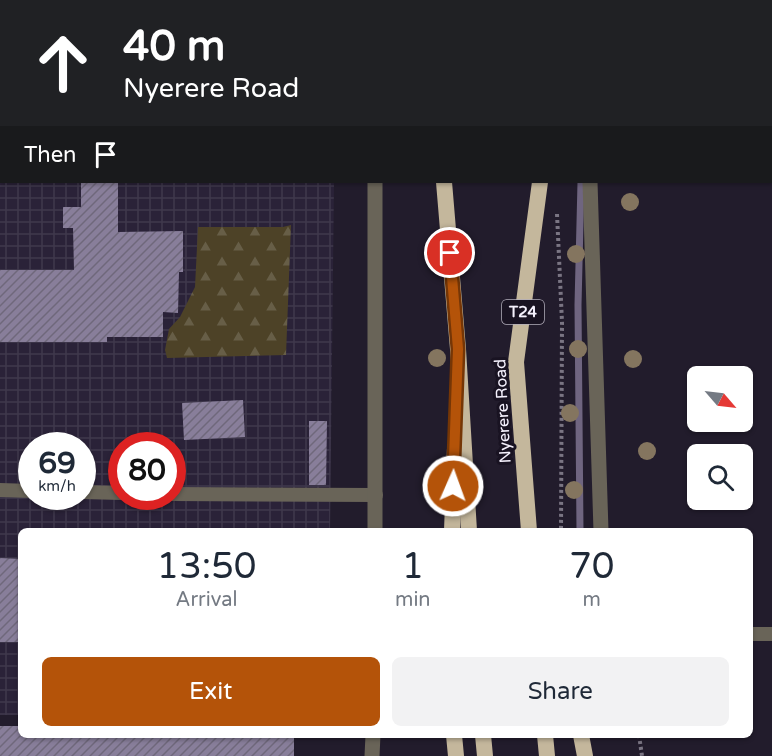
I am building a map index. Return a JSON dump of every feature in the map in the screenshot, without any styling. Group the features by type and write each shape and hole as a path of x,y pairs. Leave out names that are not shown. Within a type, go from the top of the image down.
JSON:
{"highway":[{"path":"444,183 458,349 469,528"},
{"name":"Nyerere Road","path":"529,528 516,362 540,183"},
{"path":"452,528 458,349"},
{"path":"522,443 539,528"},
{"path":"454,738 456,756"},
{"path":"483,738 485,756"},
{"path":"545,738 547,756"},
{"path":"582,738 585,756"}],"street":[{"path":"375,183 375,528"},
{"path":"590,183 601,528"},
{"path":"372,756 373,738"}],"lane":[{"path":"0,490 18,491"},
{"path":"186,494 376,495"},
{"path":"753,634 772,634"}],"path":[{"path":"557,205 562,322 561,528"},
{"path":"639,738 642,756"}],"shaded area":[{"path":"0,183 334,183 330,528 18,528 18,715 0,715"}],"green space":[{"path":"291,225 286,355 167,358 165,350 169,329 180,317 195,287 198,227 283,227"}],"building":[{"path":"81,183 118,183 118,232 183,231 183,272 179,272 178,313 163,312 163,337 107,337 107,342 0,342 0,270 74,270 73,228 63,228 63,207 81,207"},
{"path":"243,400 245,437 186,440 182,403"},
{"path":"309,421 327,421 326,485 309,485"},
{"path":"0,558 18,559 18,642 0,642"},
{"path":"0,726 18,726 18,738 294,738 294,756 0,756"}],"waterway":[{"path":"580,528 578,305 581,183"}],"route":[{"path":"450,253 458,349 453,486"}]}
